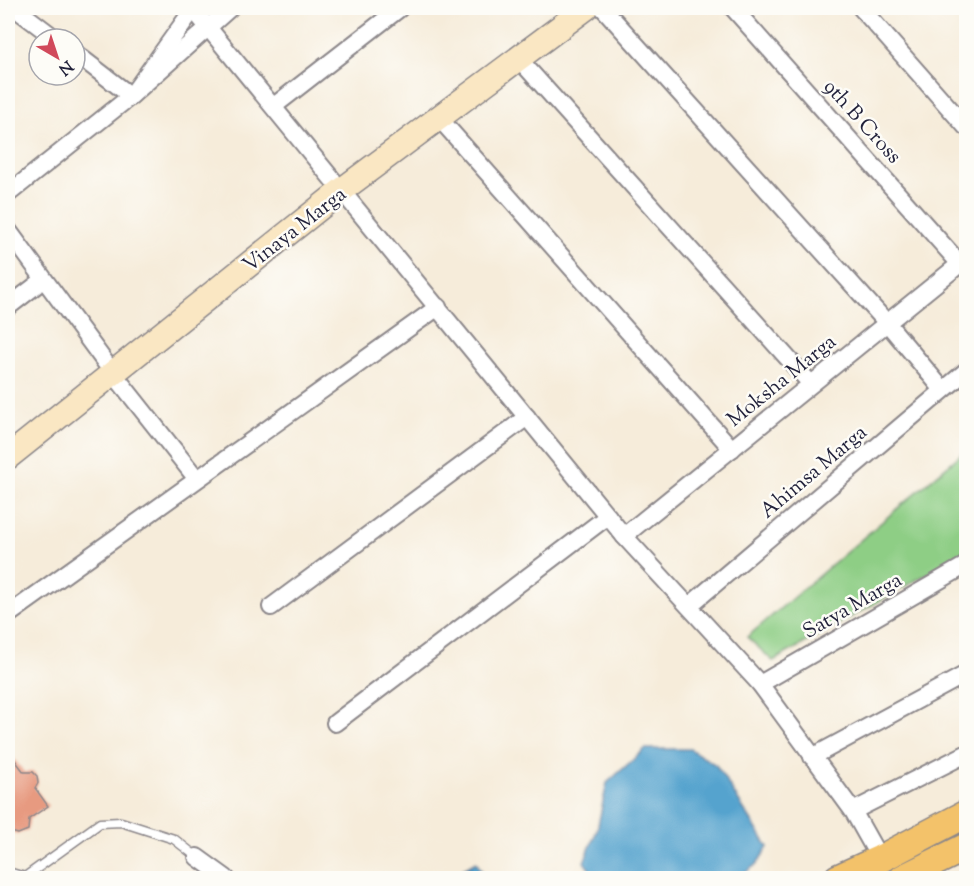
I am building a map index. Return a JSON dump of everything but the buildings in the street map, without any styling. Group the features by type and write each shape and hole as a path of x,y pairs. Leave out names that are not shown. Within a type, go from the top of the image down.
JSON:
{"main road":[{"path":"838,879 966,814"},
{"path":"903,879 966,847"}],"street":[{"path":"8,15 14,8 40,27"},
{"path":"131,96 194,8 624,536 759,684 853,812 880,859"},
{"path":"8,194 131,96 230,8"},
{"path":"274,106 400,8"},
{"name":"Vinaya Marga","path":"8,457 342,190 586,8"},
{"path":"603,8 888,324 944,390"},
{"name":"9th B Cross","path":"733,8 963,262"},
{"path":"861,8 966,127"},
{"path":"518,58 811,384"},
{"path":"87,62 131,96"},
{"path":"439,118 732,449"},
{"path":"8,230 113,373 197,479"},
{"name":"Moksha Marga","path":"624,536 963,262"},
{"path":"8,307 43,280"},
{"path":"8,615 438,307"},
{"name":"Ahimsa Marga","path":"689,606 966,371"},
{"path":"271,607 527,417"},
{"path":"335,723 608,516"},
{"name":"Satya Marga","path":"759,684 966,565"},
{"path":"812,757 966,674"},
{"path":"853,812 966,754"},
{"path":"197,857 226,879"}],"lane":[{"path":"8,872 25,877 100,823 121,822 174,839 197,857"}],"green space":[{"path":"966,450 966,552 773,661 747,637"}],"water":[{"path":"645,749 690,749 716,765 768,847 757,864 738,878 596,878 584,862 597,830 607,783"},
{"path":"476,862 486,878 448,878"}]}
